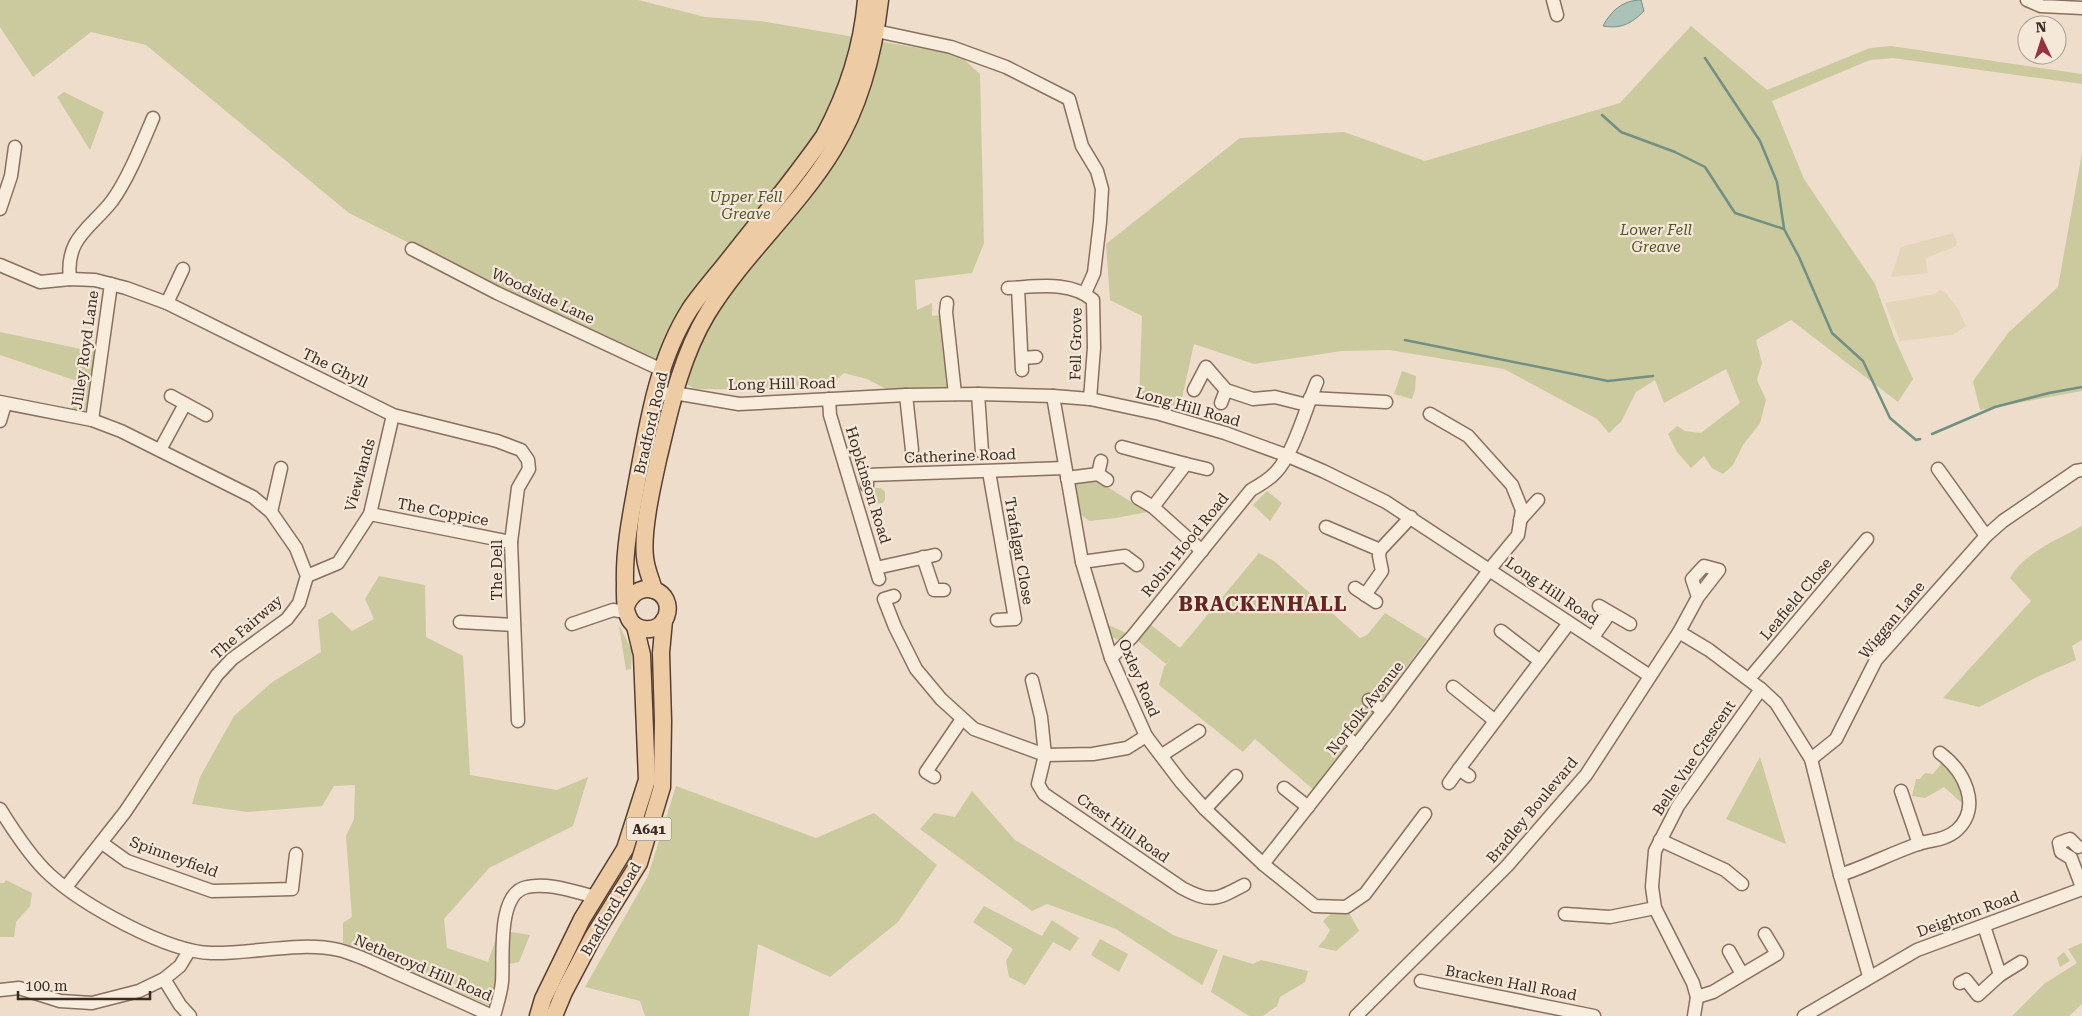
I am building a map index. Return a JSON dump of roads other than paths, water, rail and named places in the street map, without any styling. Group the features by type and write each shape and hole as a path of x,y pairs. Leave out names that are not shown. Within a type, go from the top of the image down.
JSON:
{"main road":[{"name":"Bradford Road","path":"551,1007 582,919 625,849 647,780 642,655 635,626 631,622 627,608 625,581 628,535 654,395 667,356 690,310 824,136 840,106 856,64 864,23 866,0"},
{"name":"Bradford Road","path":"538,1016 551,1007 639,863 662,787 661,652 664,620 668,610 667,604 660,593 654,590 647,568 644,543 656,469 674,394 688,352 707,314 833,149 852,112 867,73 880,0"},
{"path":"627,608 634,592 640,589 654,590"},
{"path":"635,626 648,630 664,620"}],"street":[{"path":"1553,0 1557,15"},
{"path":"2027,0 2041,6 2082,8"},
{"name":"Fell Grove","path":"876,31 951,47 1006,67 1068,99 1082,146 1096,171 1102,189 1094,272 1085,293"},
{"path":"70,279 68,268 74,245 85,228 112,201 138,155 153,118"},
{"path":"0,209 11,176 15,146"},
{"name":"Woodside Lane","path":"412,249 497,293 662,370"},
{"name":"The Ghyll","path":"0,265 40,282 70,279 95,280 111,284 167,304 393,415 497,441"},
{"path":"167,304 182,269"},
{"name":"Jilley Royd Lane","path":"92,420 111,284"},
{"name":"Fell Grove","path":"1036,357 1022,364 1013,288 1058,287 1085,293 1092,300 1094,310 1094,348 1090,399"},
{"path":"943,310 955,394"},
{"path":"1194,390 1206,367 1226,390 1253,399 1275,397 1309,402 1386,402"},
{"name":"Robin Hood Road","path":"1111,658 1132,637 1251,490 1277,472 1288,456 1316,382"},
{"path":"1221,403 1226,390"},
{"name":"Long Hill Road","path":"654,395 674,394 739,404 906,395 1053,396 1090,399 1160,414 1212,429 1288,456 1378,498 1411,517 1650,676"},
{"path":"978,394 982,452"},
{"path":"906,395 908,443"},
{"path":"171,396 206,415"},
{"name":"Oxley Road","path":"1053,396 1082,562 1111,658 1146,736 1181,782 1205,809 1263,864 1315,906 1346,907 1365,894 1425,814"},
{"name":"Hopkinson Road","path":"829,399 830,415 878,573 929,556 934,590 944,590"},
{"path":"0,421 2,403 92,420 122,431 160,450 253,497 270,512 296,548 307,576"},
{"path":"160,450 185,404"},
{"path":"1430,414 1468,436 1512,485 1522,510 1520,520"},
{"name":"Viewlands","path":"307,576 338,563 370,514 393,415"},
{"name":"The Dell","path":"497,441 521,450 528,460 529,469 518,488 511,542 518,721"},
{"path":"1122,446 1207,469"},
{"name":"Catherine Road","path":"867,486 867,475 989,472 1066,473 1103,477 1101,461"},
{"path":"1153,508 1186,464"},
{"path":"270,512 281,468"},
{"path":"1938,469 1986,536"},
{"name":"Wiggan Lane","path":"1812,758 1836,739 1876,660 1986,536 2003,521 2068,477 2082,470"},
{"name":"Trafalgar Close","path":"989,472 1015,619 997,620"},
{"path":"1138,498 1153,508 1202,551"},
{"path":"1520,520 1538,500"},
{"name":"The Coppice","path":"370,514 511,542"},
{"path":"1365,595 1382,571 1379,556 1380,550 1411,517"},
{"name":"Norfolk Avenue","path":"1263,864 1518,535 1520,520"},
{"path":"1326,527 1380,550"},
{"name":"Leafield Close","path":"1749,679 1866,539"},
{"path":"1082,562 1126,556 1138,565"},
{"name":"The Fairway","path":"66,887 102,843 154,771 217,675 232,659 287,619 299,603 307,576"},
{"path":"894,596 884,599 895,627 916,669 941,699 974,729 1045,755 1093,754 1118,750 1127,748 1146,736"},
{"name":"Bradley Boulevard","path":"1356,1016 1507,866 1586,775 1678,632 1698,597"},
{"path":"572,624 612,610 627,608"},
{"path":"1593,638 1604,610 1630,624"},
{"path":"460,622 514,625"},
{"path":"1449,783 1464,772 1494,720 1569,622"},
{"path":"1501,631 1540,661"},
{"path":"1678,632 1709,650 1749,679 1776,703 1812,758 1840,876 1869,976"},
{"name":"Crest Hill Road","path":"1037,687 1045,755 1038,784 1044,794 1182,888 1201,898 1244,885"},
{"path":"1453,687 1494,720"},
{"name":"Belle Vue Crescent","path":"1694,1016 1697,997 1693,983 1655,908 1652,887 1655,850 1678,806 1761,689"},
{"path":"1369,700 1383,711"},
{"path":"926,772 962,719"},
{"path":"1162,755 1199,731"},
{"path":"1346,737 1356,745"},
{"path":"1840,876 1919,844 1945,838 1957,830 1969,814 1969,797 1964,778 1952,762 1940,753"},
{"path":"1205,809 1236,776"},
{"path":"1291,790 1308,807"},
{"path":"1901,791 1919,844"},
{"name":"Netheroyd Hill Road","path":"0,809 12,829 50,875 107,916 189,951 239,953 316,947 340,950 366,959 493,1016"},
{"path":"2078,848 2070,839 2058,843 2061,852 2071,858 2082,888"},
{"path":"1660,840 1725,870 1742,884"},
{"name":"Spinneyfield","path":"102,843 128,860 212,891 292,889 296,854"},
{"path":"493,1016 502,983 503,925 506,913 518,892 529,886 549,887 596,897"},
{"name":"Deighton Road","path":"1804,1016 1869,976 1917,950 2082,888"},
{"path":"1566,914 1610,917 1655,908"},
{"path":"1984,926 2000,975"},
{"path":"1697,997 1712,992 1777,954 1764,934"},
{"path":"0,990 19,988 60,1000 92,1002 139,990 164,979 180,966 189,951"},
{"path":"1729,951 1742,974"},
{"path":"1960,983 1966,980 1975,998 2000,975 2022,962"},
{"path":"164,979 180,1005 190,1016"},
{"name":"Bracken Hall Road","path":"1420,981 1594,1016"}],"waterway":[{"path":"1705,58 1760,141 1777,182 1784,228"},
{"path":"1602,115 1621,132 1675,152 1705,167 1735,213 1784,229 1799,257 1832,333 1863,361 1890,418 1916,440 1920,439"},
{"path":"1405,340 1608,381 1653,376"},
{"path":"1932,434 1995,407 2049,393 2082,387"}],"district":[{"name":"BRACKENHALL","path":"1263,604"}],"park label":[{"name":"Upper Fell Greave","path":"746,206"},
{"name":"Lower Fell Greave","path":"1656,238"}]}
